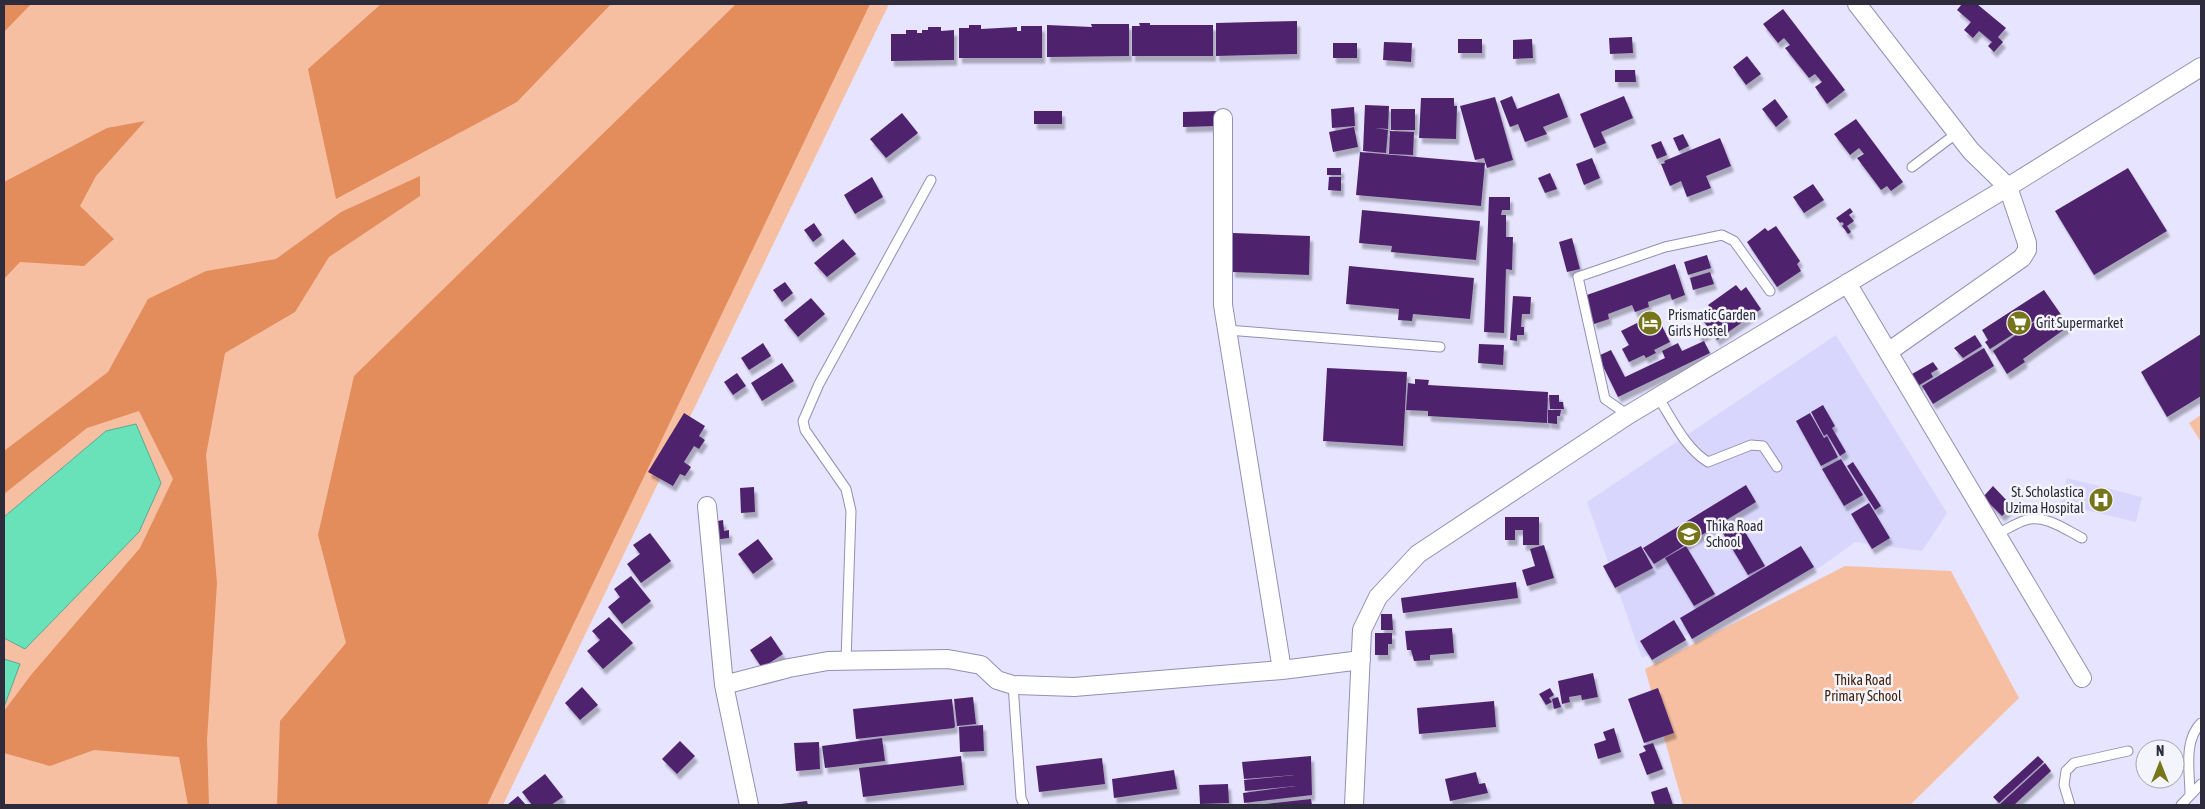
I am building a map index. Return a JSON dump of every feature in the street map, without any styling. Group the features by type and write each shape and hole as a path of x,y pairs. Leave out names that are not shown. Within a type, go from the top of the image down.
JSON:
{"street":[{"path":"1857,4 1971,151 2008,188 2027,243 2022,258 1888,352"},
{"path":"1354,805 1362,630 1378,597 1418,554 1628,415 2008,188 2201,67"},
{"path":"1223,118 1223,305 1282,670"},
{"path":"1847,283 2082,678"},
{"path":"707,506 724,685 749,805"},
{"path":"724,685 817,662 948,659 969,662 985,667 997,680 1013,685 1074,687 1282,670 1361,660"}],"lane":[{"path":"1912,167 1957,133"},
{"path":"846,661 851,511 846,490 806,430 803,421 819,384 931,180"},
{"path":"1628,415 1605,399 1578,276 1665,247 1722,235 1734,240 1770,292"},
{"path":"1227,330 1440,347"},
{"path":"1658,397 1689,446 1699,457 1708,462 1751,445 1757,445 1763,446 1777,466"},
{"path":"1996,534 2027,519 2040,519 2052,522 2082,538"},
{"path":"1013,685 1021,798 1024,805"},
{"path":"2190,795 2189,745 2191,735 2201,723"},
{"path":"2070,805 2064,785 2066,771 2074,763 2128,751"},
{"path":"2181,805 2201,784"}],"shaded area":[{"path":"4,4 31,4 4,32"},
{"path":"381,4 611,4 517,102 336,199 308,69"},
{"path":"736,4 870,4 487,805 277,805 280,721 346,643 318,535 354,376"},
{"path":"145,121 96,176 80,206 114,239 84,266 20,262 4,279 4,182 107,128"},
{"path":"420,176 420,196 329,257 295,312 225,353 206,455 217,583 207,740 209,805 188,805 179,757 94,750 50,766 4,753 4,711 31,675 140,548 173,479 139,411 87,428 4,494 4,451 108,372 148,299 206,271 276,259 341,212"},
{"path":"1836,335 1947,513 1922,551 1855,542 1822,566 1642,658 1587,502"},
{"path":"136,424 161,483 139,532 25,649 4,638 4,517 106,431"},
{"name":"St. Scholastica Uzima Hospital","path":"2067,478 2142,497 2136,522 2060,504"},
{"path":"4,659 20,664 4,707"}],"green space":[{"path":"4,4 889,4 503,805 4,805"},
{"path":"2201,415 2201,442 2189,423"},
{"name":"Thika Road Primary School","path":"1845,566 1951,571 2019,698 1910,805 1683,805 1645,669"}],"building":[{"path":"1962,4 1977,4 2006,28 1998,37 2003,42 1994,52 1988,46 1992,42 1979,31 1973,38 1964,30 1971,22 1957,10"},
{"path":"1783,9 1845,90 1827,104 1815,87 1822,82 1815,74 1809,78 1785,48 1790,45 1784,38 1778,43 1763,24"},
{"path":"1297,21 1297,54 1216,56 1216,23"},
{"path":"1139,23 1150,23 1150,25 1213,25 1213,56 1132,56 1132,26 1140,26"},
{"path":"1091,24 1129,24 1129,56 1047,57 1047,25 1092,27"},
{"path":"969,25 981,25 981,29 1017,27 1017,31 1021,31 1021,26 1042,26 1042,58 959,58 959,28 969,28"},
{"path":"928,27 941,27 941,31 954,30 954,60 891,61 891,34 906,34 906,30 917,30 917,33 922,33 922,30 928,30"},
{"path":"1632,37 1633,53 1610,54 1609,38"},
{"path":"1458,39 1482,39 1482,53 1458,53"},
{"path":"1532,39 1533,58 1513,59 1513,40"},
{"path":"1384,42 1412,43 1411,62 1383,60"},
{"path":"1333,43 1357,43 1357,58 1333,58"},
{"path":"1747,56 1761,74 1746,85 1733,67"},
{"path":"1615,70 1635,70 1636,82 1615,82"},
{"path":"1559,93 1568,117 1543,127 1547,134 1525,142 1518,124 1510,127 1500,101 1512,96 1517,109"},
{"path":"1624,96 1633,118 1601,132 1606,143 1594,148 1580,114"},
{"path":"1495,97 1513,160 1487,168 1484,158 1475,160 1460,106"},
{"path":"1421,98 1454,98 1454,106 1457,106 1456,139 1419,138"},
{"path":"1775,99 1788,117 1776,127 1762,109"},
{"path":"1365,105 1389,106 1388,129 1375,128 1388,130 1386,153 1363,151"},
{"path":"1354,107 1355,126 1332,128 1331,109"},
{"path":"1391,109 1415,109 1415,130 1391,130"},
{"path":"1034,111 1062,111 1062,124 1034,124"},
{"path":"1216,111 1217,126 1183,127 1183,112"},
{"path":"902,113 918,133 886,158 870,139"},
{"path":"1856,119 1903,182 1891,191 1887,186 1881,190 1857,158 1864,154 1859,148 1850,155 1834,134"},
{"path":"1354,127 1358,147 1333,152 1329,132"},
{"path":"1390,131 1414,132 1413,155 1389,154"},
{"path":"1683,134 1689,146 1679,151 1673,138"},
{"path":"1720,138 1731,166 1706,176 1711,188 1687,197 1681,181 1670,186 1661,164 1665,163 1664,161"},
{"path":"1661,141 1667,155 1657,159 1651,145"},
{"path":"1360,152 1485,163 1481,206 1356,195"},
{"path":"1592,158 1600,178 1584,185 1576,164"},
{"path":"1327,168 1341,168 1341,175 1327,175"},
{"path":"2128,168 2167,231 2094,275 2055,211"},
{"path":"1550,173 1557,189 1545,193 1538,178"},
{"path":"872,177 883,197 855,214 844,195"},
{"path":"1329,177 1341,177 1341,191 1328,190"},
{"path":"1813,184 1824,200 1804,213 1793,197"},
{"path":"1489,197 1510,197 1510,210 1502,210 1501,215 1506,215 1506,237 1513,237 1512,270 1506,269 1504,333 1484,332"},
{"path":"1850,208 1853,212 1849,215 1854,221 1847,226 1851,232 1848,234 1842,226 1844,224 1840,223 1836,218"},
{"path":"1362,210 1480,221 1476,260 1391,252 1392,246 1359,243"},
{"path":"814,223 822,235 813,242 804,230"},
{"path":"1776,226 1800,261 1797,264 1801,271 1777,287 1747,242 1765,228 1768,231"},
{"path":"1233,233 1310,236 1309,275 1232,272"},
{"path":"1572,238 1580,269 1567,272 1559,242"},
{"path":"843,239 856,254 827,277 814,263"},
{"path":"1707,255 1711,268 1688,275 1684,262"},
{"path":"1675,264 1685,295 1672,300 1670,294 1648,302 1649,307 1635,312 1632,305 1608,314 1609,319 1594,324 1584,296"},
{"path":"1349,266 1474,278 1470,319 1413,314 1412,321 1398,320 1399,309 1346,304"},
{"path":"1710,272 1714,284 1693,290 1690,278"},
{"path":"785,282 793,293 782,302 773,290"},
{"path":"1736,285 1741,291 1746,287 1761,309 1717,340 1700,316 1711,309 1708,305"},
{"path":"2044,290 2069,326 2023,359 2025,362 2007,374 1993,351 2050,311 1990,349 1985,342 1988,340 1982,330"},
{"path":"1513,296 1531,297 1530,314 1522,314 1521,327 1524,327 1524,335 1517,335 1517,341 1510,340"},
{"path":"811,298 825,314 798,337 784,320"},
{"path":"1639,322 1645,332 1661,324 1670,342 1654,350 1656,353 1646,358 1644,355 1629,362 1622,349 1629,345 1621,331"},
{"path":"1705,326 1709,333 1700,338 1696,331"},
{"path":"2201,334 2201,396 2167,417 2141,372"},
{"path":"1975,335 1982,346 1963,358 1954,348"},
{"path":"1704,341 1710,353 1618,397 1598,356 1611,350 1625,377 1665,358 1662,351 1678,343 1682,351"},
{"path":"763,343 771,356 749,370 741,358"},
{"path":"1479,344 1504,345 1503,365 1478,363"},
{"path":"1984,348 1994,366 1933,404 1922,386"},
{"path":"1933,362 1938,369 1931,373 1933,377 1918,386 1912,374"},
{"path":"782,363 794,381 762,401 751,383"},
{"path":"1327,368 1407,372 1403,446 1323,441"},
{"path":"737,373 746,386 733,395 724,382"},
{"path":"1415,379 1429,380 1428,385 1548,392 1547,423 1428,416 1428,411 1406,410 1408,383 1415,384"},
{"path":"1549,395 1559,395 1559,402 1563,402 1564,409 1550,409"},
{"path":"1823,405 1835,426 1832,428 1846,452 1840,456 1827,434 1824,436 1811,412"},
{"path":"1548,410 1561,410 1560,416 1557,416 1557,424 1548,423"},
{"path":"684,413 705,426 699,436 705,440 699,449 694,446 684,462 691,467 685,476 680,474 673,486 648,472"},
{"path":"1810,413 1824,438 1827,436 1838,457 1821,466 1796,421"},
{"path":"1841,459 1863,495 1844,506 1822,469"},
{"path":"1853,462 1881,506 1875,510 1847,466"},
{"path":"1746,485 1756,502 1654,564 1643,548"},
{"path":"1993,486 2012,506 2002,516 1983,497"},
{"path":"754,487 755,512 741,513 740,488"},
{"path":"1869,503 1890,538 1872,549 1851,514"},
{"path":"1505,517 1539,517 1539,545 1523,545 1523,530 1515,530 1515,540 1505,540"},
{"path":"723,520 724,531 729,530 729,538 713,540 712,522"},
{"path":"1738,520 1765,566 1748,575 1721,530"},
{"path":"650,533 671,561 641,583 627,564 640,554 633,545"},
{"path":"758,539 773,559 753,574 738,554"},
{"path":"1544,545 1554,578 1527,586 1522,570 1535,566 1530,549"},
{"path":"1641,546 1653,568 1615,588 1603,566"},
{"path":"1686,546 1715,594 1694,606 1665,558"},
{"path":"1801,546 1814,567 1692,639 1680,618"},
{"path":"631,576 651,601 622,624 608,607 620,597 614,589"},
{"path":"1516,582 1518,598 1403,613 1401,598"},
{"path":"1381,614 1392,614 1393,630 1381,630"},
{"path":"609,617 633,643 603,669 587,651 600,640 592,631"},
{"path":"1674,620 1686,640 1652,660 1640,641"},
{"path":"1452,628 1454,653 1430,655 1430,660 1414,661 1411,650 1407,650 1405,631"},
{"path":"1375,633 1392,633 1392,644 1388,644 1388,655 1375,655"},
{"path":"771,636 783,654 762,668 750,650"},
{"path":"1593,673 1598,697 1582,700 1581,695 1569,697 1570,702 1562,704 1558,681"},
{"path":"582,687 598,705 580,720 565,703"},
{"path":"1550,688 1554,695 1549,698 1552,702 1546,705 1539,694"},
{"path":"1658,688 1674,733 1644,743 1628,699"},
{"path":"973,697 976,724 957,726 954,699"},
{"path":"1558,697 1561,707 1554,709 1552,699"},
{"path":"952,699 954,728 856,739 853,709"},
{"path":"1494,701 1496,727 1419,734 1417,708"},
{"path":"983,725 984,751 960,752 959,727"},
{"path":"1614,728 1621,752 1598,759 1594,744 1606,740 1603,732"},
{"path":"882,738 885,761 825,768 822,746"},
{"path":"680,741 695,756 677,774 662,759"},
{"path":"819,742 820,769 796,771 794,743"},
{"path":"1653,743 1663,769 1647,775 1639,754 1646,751 1643,746"},
{"path":"961,756 964,785 863,797 859,768"},
{"path":"1311,756 1312,795 1244,803 1243,793 1296,786 1245,791 1244,780 1295,775 1244,779 1242,762"},
{"path":"2038,756 2044,762 1999,803 1993,797"},
{"path":"1102,758 1105,784 1039,792 1036,766"},
{"path":"2045,763 2051,771 2014,805 1999,805"},
{"path":"1174,770 1177,789 1114,798 1112,779"},
{"path":"1476,772 1479,784 1485,783 1488,793 1450,801 1445,779"},
{"path":"545,774 563,797 551,805 532,805 522,792"},
{"path":"1228,784 1229,803 1200,804 1199,785"},
{"path":"1667,787 1673,805 1655,805 1651,792"},
{"path":"518,796 526,805 507,805"},
{"path":"1311,799 1312,805 1265,805 1265,804"},
{"path":"807,801 808,805 781,805 781,804"}],"place":[{"name":"Prismatic Garden Girls Hostel","path":"1650,323"},
{"name":"Grit Supermarket","path":"2019,323"},
{"name":"St. Scholastica Uzima Hospital","path":"2101,500"},
{"name":"Thika Road School","path":"1689,534"}]}
